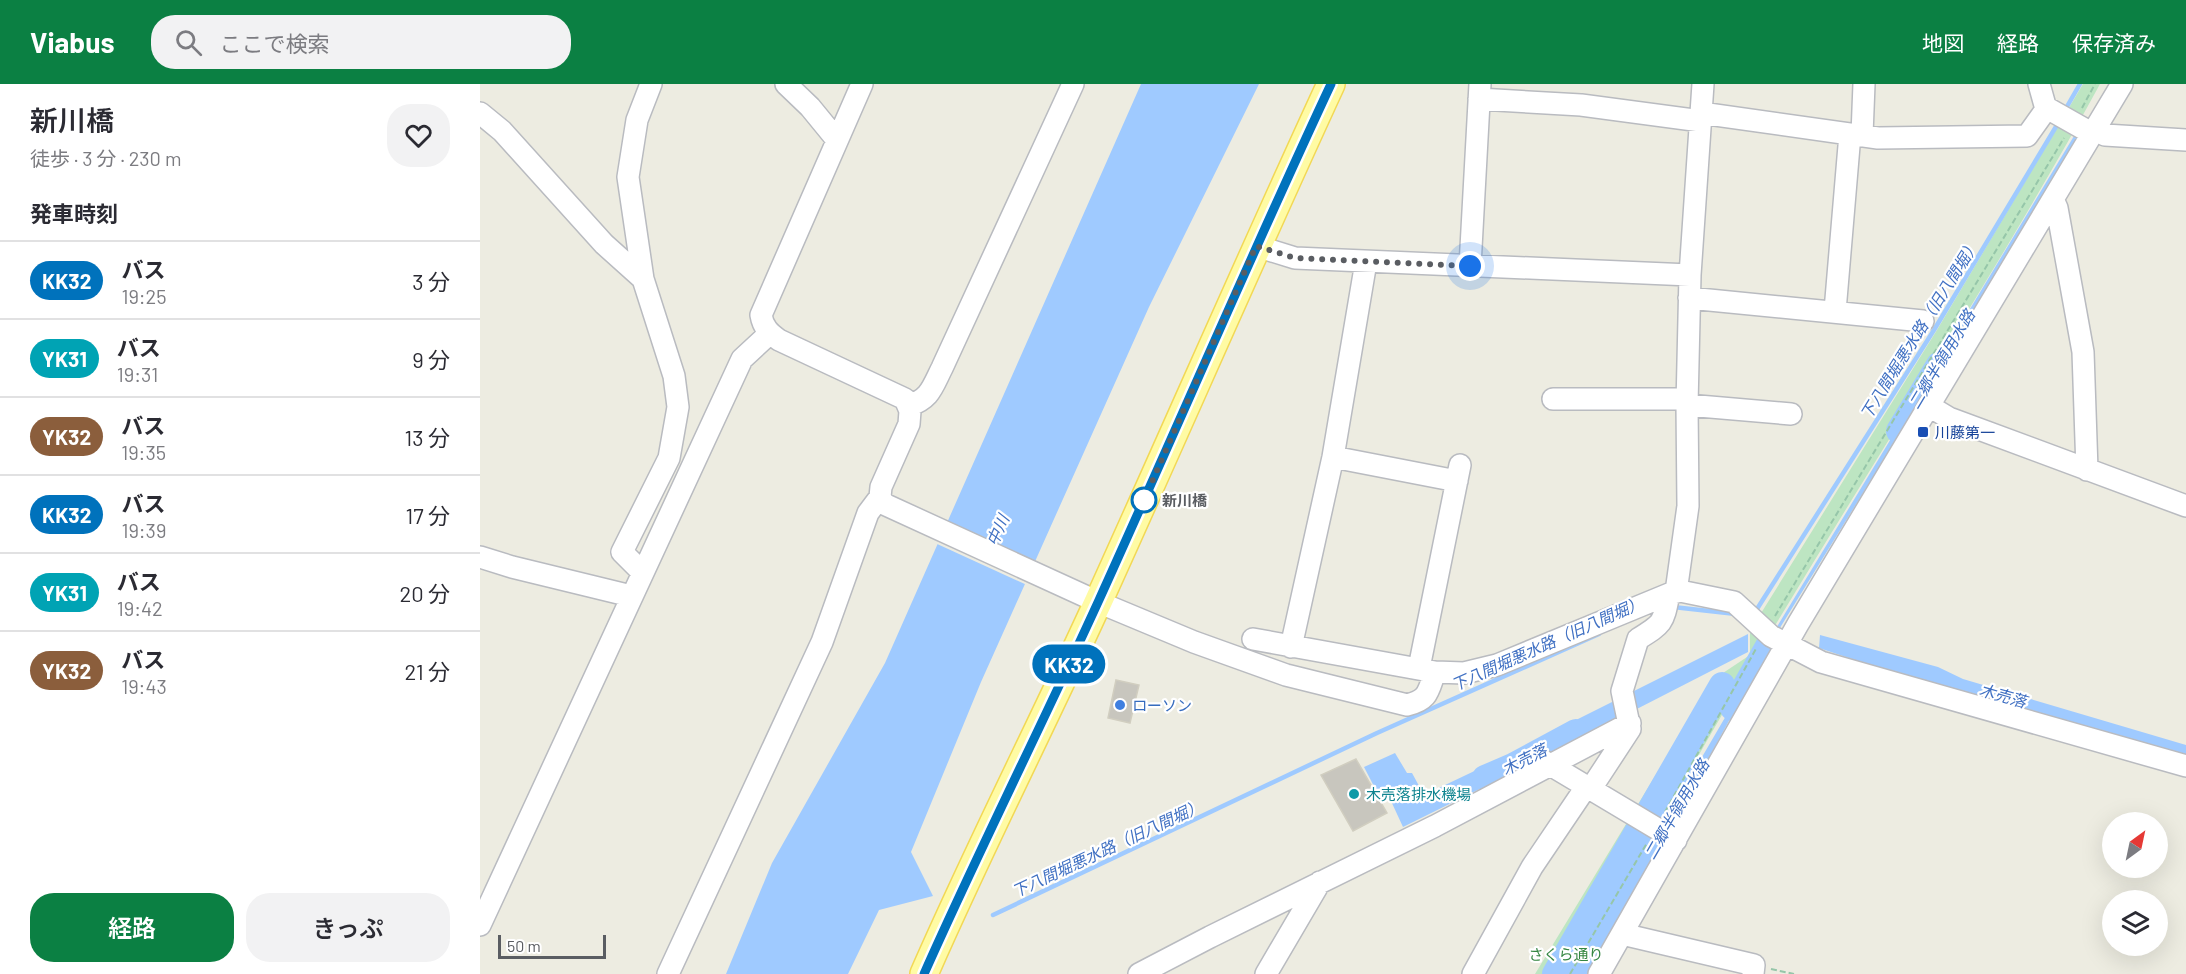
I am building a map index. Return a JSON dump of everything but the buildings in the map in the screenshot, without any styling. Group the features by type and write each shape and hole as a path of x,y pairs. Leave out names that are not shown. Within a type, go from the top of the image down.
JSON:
{"main road":[{"path":"924,974 1098,602 1256,246 1331,84"}],"street":[{"path":"642,572 622,552 669,458 678,407 674,376 643,279 628,177 637,120 651,84"},
{"path":"786,84 837,140"},
{"path":"862,84 761,315 762,323 769,334 905,399 910,411 909,424 885,473 886,503"},
{"path":"908,406 922,401 931,390 1073,84"},
{"path":"1473,974 1532,867 1630,729 1622,691 1638,639 1664,621 1672,593 1688,506 1689,298 1703,84"},
{"path":"1835,311 1864,84"},
{"path":"2039,84 2046,109 2082,127 2105,135 2186,140"},
{"path":"1767,631 1798,624 2053,199 2082,127 2122,84"},
{"path":"1470,266 1480,92 1878,138 2027,136 2046,109"},
{"path":"480,112 502,131 604,243 643,279"},
{"path":"2053,199 2083,352 2086,470"},
{"path":"1256,246 1295,258 1690,275"},
{"path":"1291,647 1333,458 1366,262"},
{"path":"1689,298 1923,321"},
{"path":"480,925 742,359 769,334"},
{"path":"1553,399 1687,402 1791,414"},
{"path":"1929,406 1950,418 2186,506"},
{"path":"886,503 1098,602 1194,642 1286,675 1407,705 1419,702 1426,696 1427,670 1458,473 1333,458"},
{"path":"668,974 822,642 868,513 886,503"},
{"path":"480,556 512,567 631,596"},
{"path":"1253,639 1427,670 1464,673 1497,665 1680,591 1734,602 1767,631 1821,662 2186,766"},
{"path":"1599,974 1676,840 1767,631"},
{"path":"1139,974 1435,826 1545,762 1630,723"},
{"path":"1545,762 1676,840"},
{"path":"1266,974 1320,882"},
{"path":"1622,934 1754,969"}],"path":[{"path":"1570,974 1657,828 1767,631 2082,127 2095,84"},
{"path":"1754,969 1794,974"}],"green space":[{"name":"さくら通り","path":"2083,84 2100,84 1984,285 1755,658 1574,974 1535,974 1714,679 1750,655 1750,632 1937,330"}],"water":[{"name":"中川","path":"1141,84 1259,84 1149,307 981,682 911,852 933,896 879,910 848,974 726,974 772,863 885,663"},
{"path":"2074,136 2077,138 1924,395 1920,392"},
{"path":"1915,399 1919,402 1778,631 1775,630"},
{"path":"1748,634 1748,652 1551,753 1532,742"},
{"path":"1820,635 1938,667 1963,679 2186,745 2186,755 1933,686 1819,648"},
{"path":"1748,678 1751,680 1684,804 1677,800"},
{"path":"1395,753 1407,773 1412,773 1424,795 1506,756 1519,765 1518,770 1403,827 1391,801 1380,798 1364,767"}],"pier":[{"path":"944,523 1036,565 1027,585 935,543"}],"waterway":[{"name":"下八間堀悪水路（旧八間堀）","path":"2065,110 2080,84"},
{"name":"下八間堀悪水路（旧八間堀）","path":"1753,610 1757,609 1934,330 2060,120"},
{"name":"二郷半領用水路","path":"1899,431 1939,365"},
{"name":"下八間堀悪水路（旧八間堀）","path":"1673,607 1736,614"},
{"name":"下八間堀悪水路（旧八間堀）","path":"993,915 1377,733 1599,634"},
{"name":"二郷半領用水路","path":"1733,708 1770,643"},
{"path":"1650,810 1722,685"},
{"name":"木売落","path":"1485,778 1513,766 1576,732"},
{"name":"二郷半領用水路","path":"1582,974 1697,772"},
{"path":"1555,974 1637,832"}],"bus line":[{"name":"KK32","path":"924,974 1098,602 1256,246 1331,84"}],"place":[{"name":"川藤第一","path":"1923,432"},
{"name":"新川橋","path":"1144,500"},
{"name":"ローソン","path":"1120,705"},
{"name":"木売落排水機場","path":"1354,794"}],"route":[{"path":"1144,500 1256,246 1295,258 1470,266"}]}
